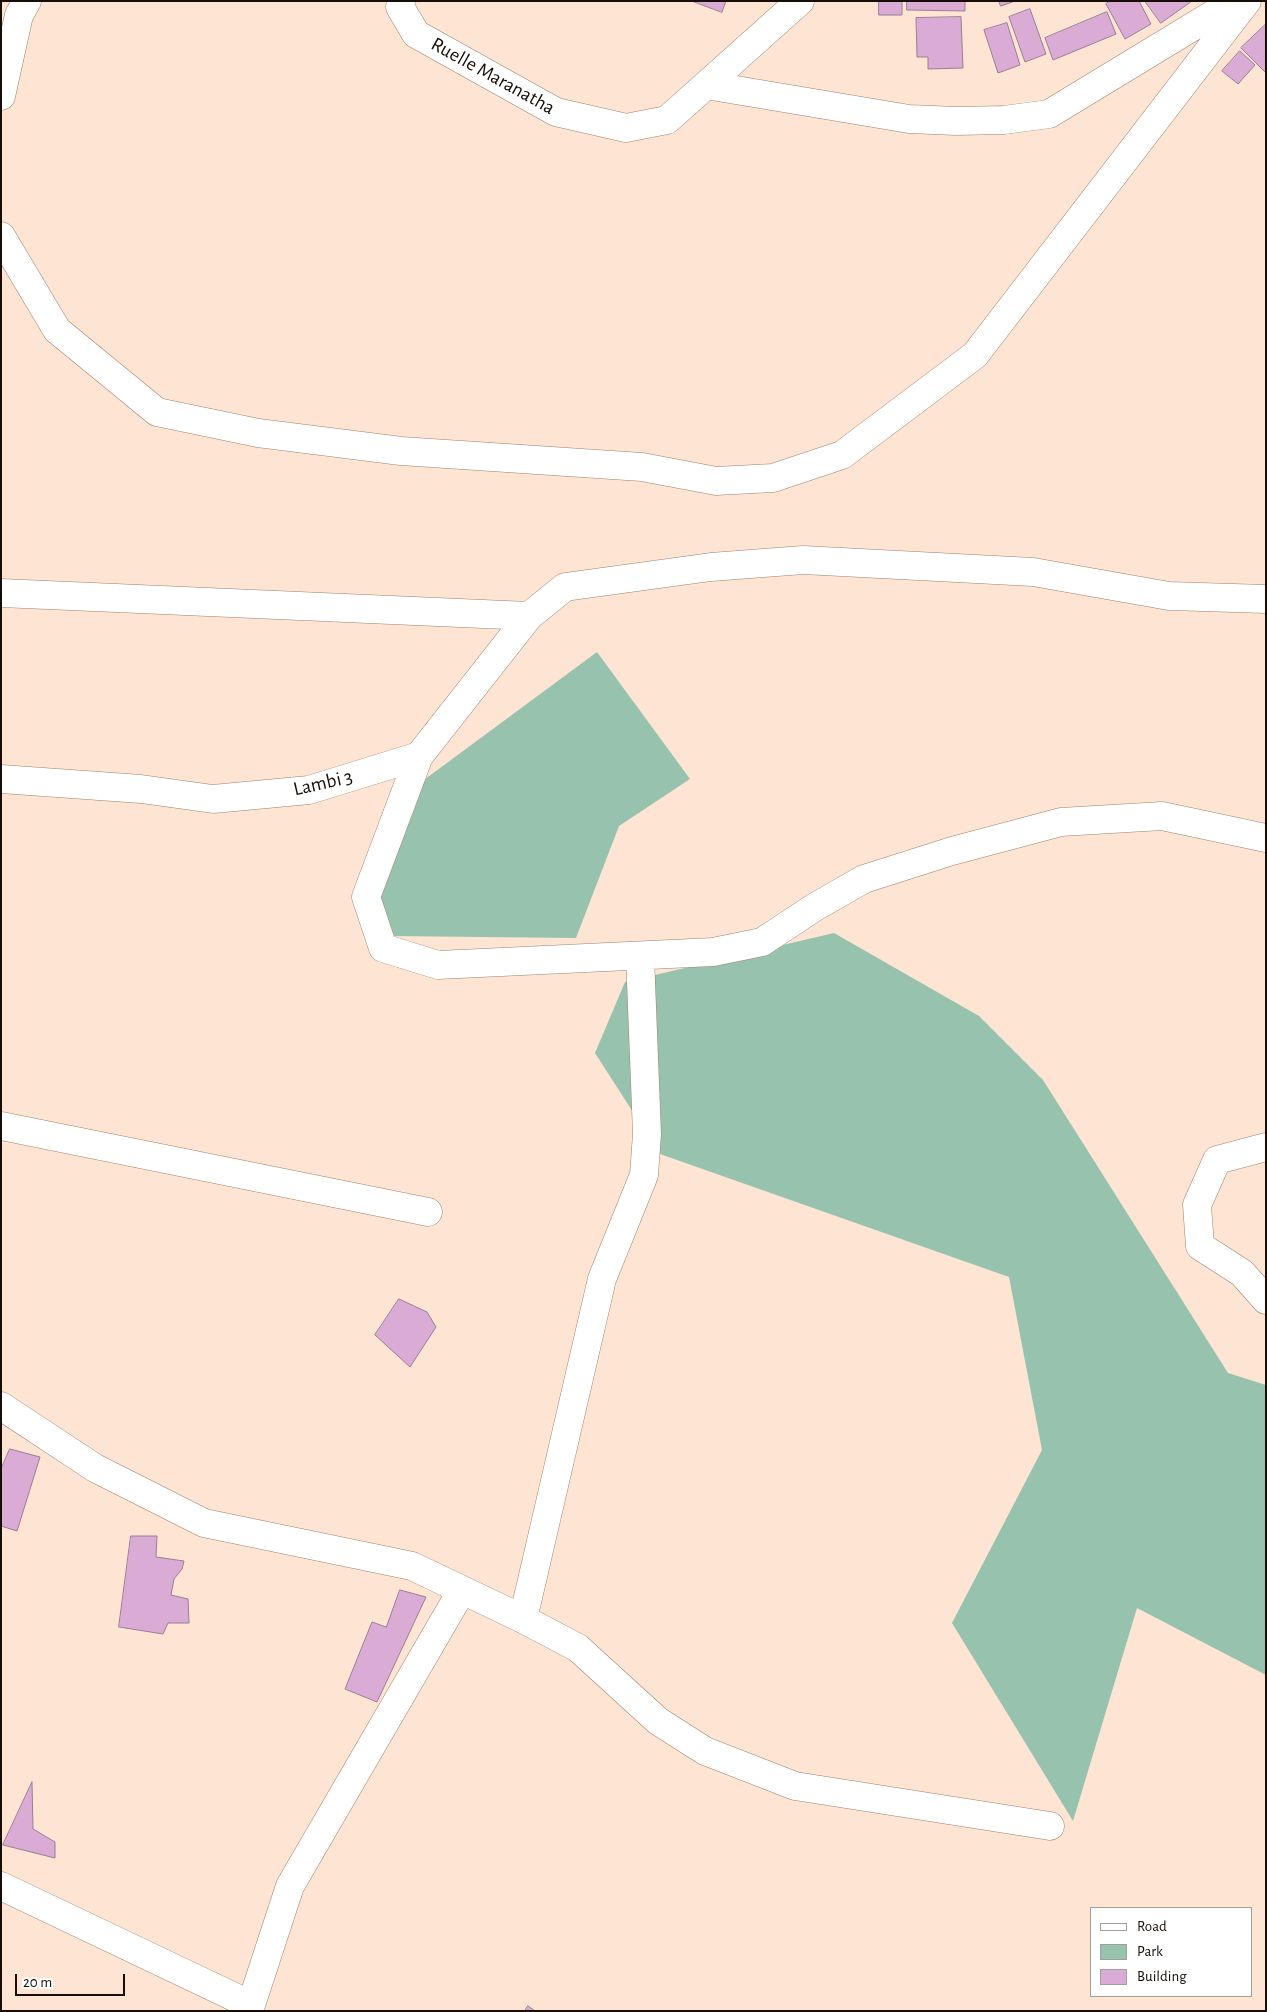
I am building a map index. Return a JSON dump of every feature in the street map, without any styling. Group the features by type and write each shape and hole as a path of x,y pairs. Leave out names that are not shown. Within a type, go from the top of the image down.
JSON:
{"street":[{"path":"1,96 19,15 28,1"},
{"name":"Ruelle Maranatha","path":"401,1 400,7 416,34 556,112 626,128 667,120 800,1"},
{"path":"706,85 909,119 956,121 1004,120 1049,114 1235,1"},
{"path":"1,236 57,330 157,412 258,433 401,451 642,467 716,481 773,478 842,455 975,355 1247,1"},
{"path":"1266,599 1169,596 1033,572 803,560 711,567 564,587 529,616 419,756 366,897 383,948 438,965 713,952 762,942 815,907 864,879 952,851 1061,822 1162,816 1266,838"},
{"path":"1,593 529,616"},
{"name":"Lambi 3","path":"1,779 141,789 213,799 309,790 419,756"},
{"path":"523,1619 602,1279 644,1174 647,1134 640,956"},
{"path":"1,1126 428,1212"},
{"path":"1266,1146 1217,1160 1197,1205 1200,1246 1242,1273 1266,1300"},
{"path":"1,1406 95,1468 204,1523 412,1566 523,1619 578,1648 658,1721 704,1751 795,1786 1050,1826"},
{"path":"1,1886 250,2008 290,1886 462,1590"}],"green space":[{"path":"597,652 690,779 619,826 576,938 387,936 378,898 413,788"},
{"path":"834,933 979,1016 1043,1080 1228,1373 1266,1385 1266,1675 1137,1608 1073,1821 952,1623 1042,1450 1009,1277 660,1154 595,1053 625,982"}],"building":[{"path":"692,1 726,1 722,12"},
{"path":"879,1 902,1 902,15 879,15"},
{"path":"907,1 965,1 965,11 907,10"},
{"path":"999,1 1015,1 1001,6"},
{"path":"1110,1 1139,1 1151,24 1125,39 1106,4"},
{"path":"1145,1 1192,1 1161,23"},
{"path":"1030,9 1046,54 1025,62 1009,17"},
{"path":"1107,12 1116,34 1053,60 1045,38"},
{"path":"961,17 963,68 928,69 928,57 917,57 916,18"},
{"path":"1007,23 1020,65 998,73 984,30"},
{"path":"1266,24 1266,73 1241,48"},
{"path":"1240,51 1255,65 1238,84 1222,71"},
{"path":"399,1299 427,1312 436,1327 410,1367 375,1335"},
{"path":"10,1449 40,1457 17,1531 1,1526 1,1469"},
{"path":"131,1536 157,1536 156,1557 184,1561 182,1569 174,1579 171,1595 188,1599 189,1623 168,1623 163,1634 119,1627"},
{"path":"400,1590 426,1597 377,1702 345,1689 372,1622 386,1627"},
{"path":"32,1782 33,1829 55,1842 55,1858 3,1845"},
{"path":"528,2006 535,2011 525,2011"}]}
